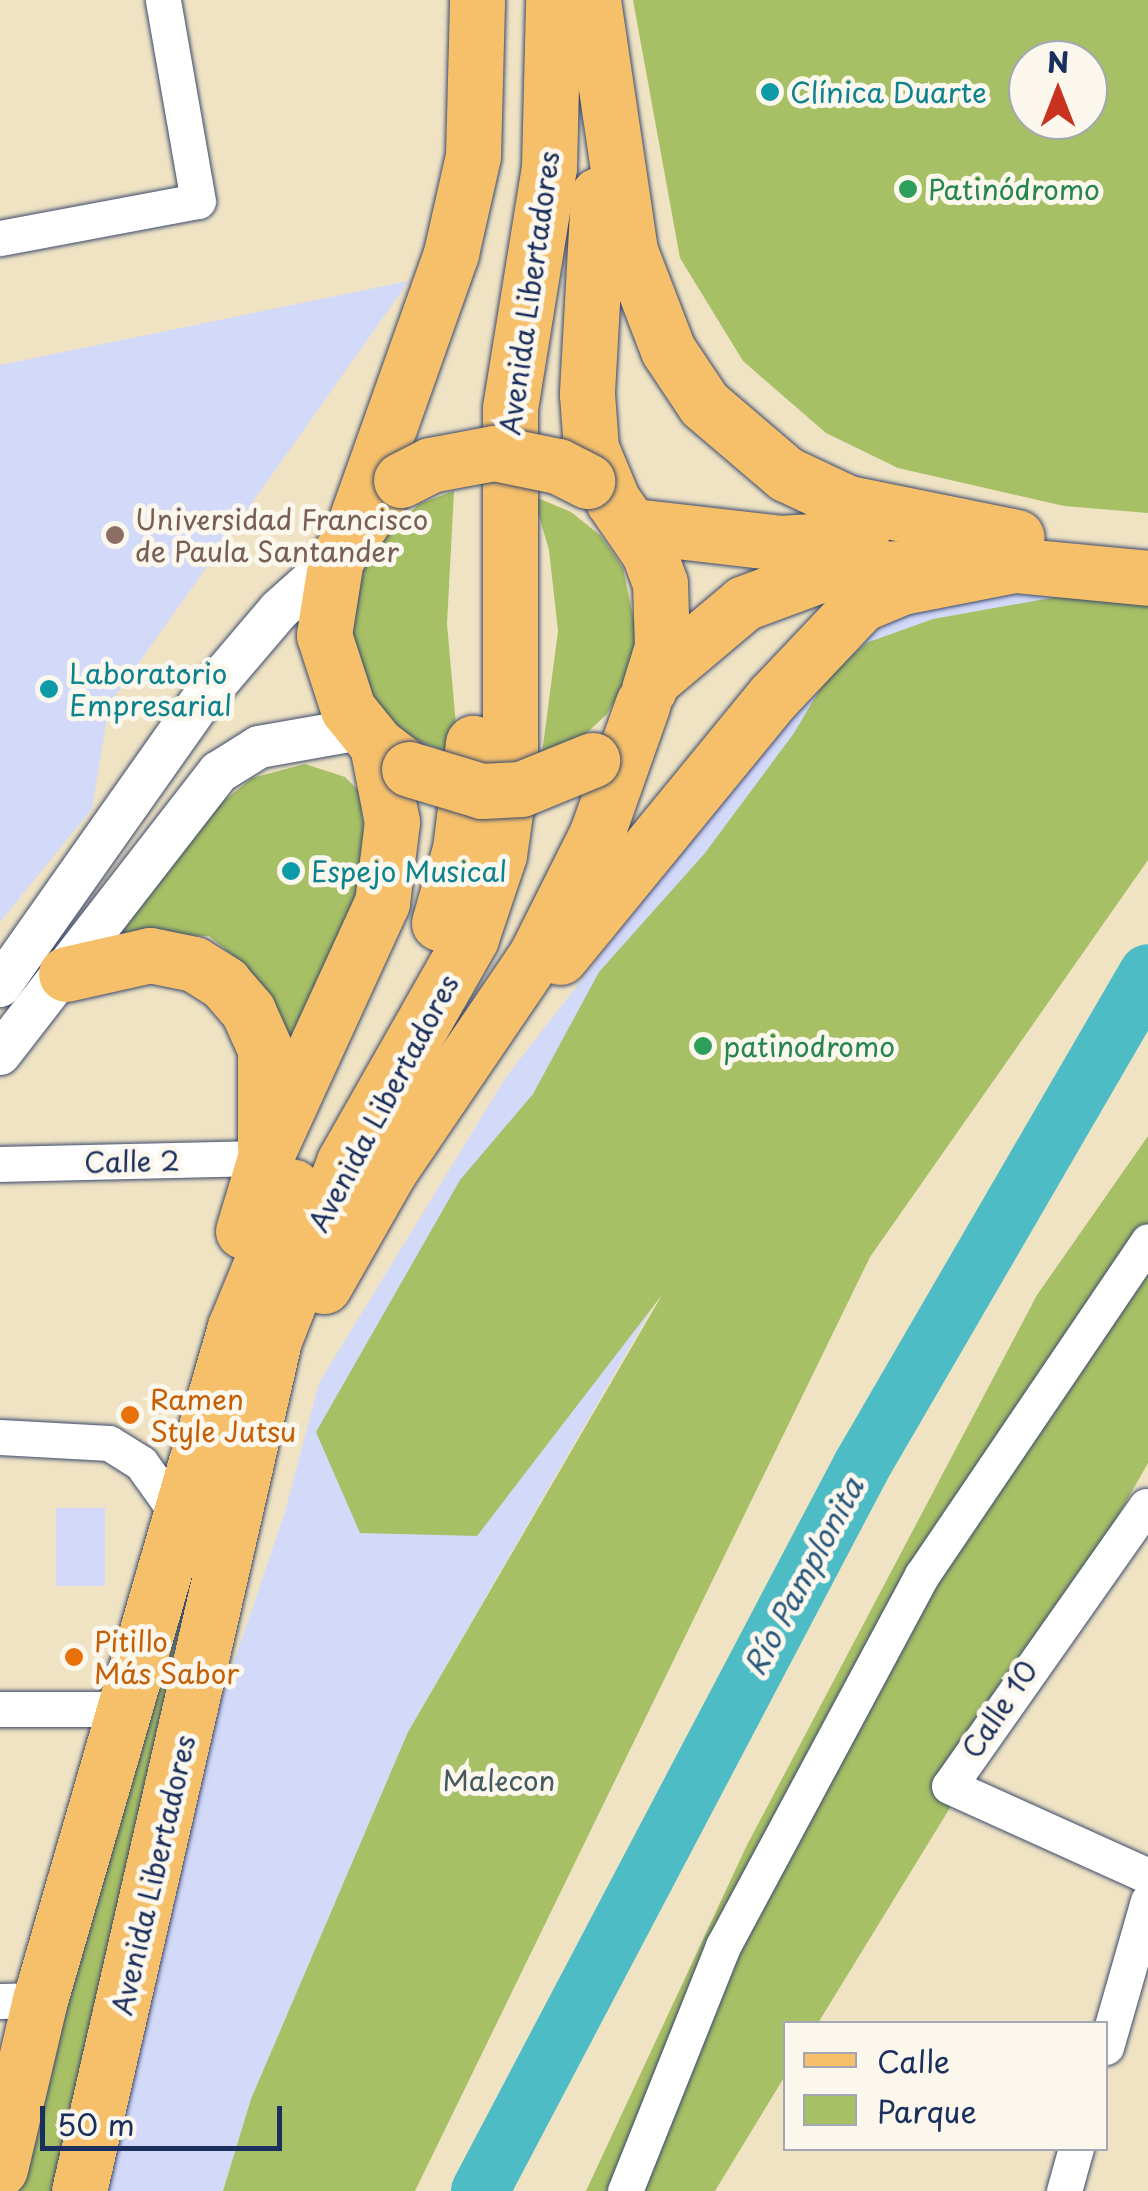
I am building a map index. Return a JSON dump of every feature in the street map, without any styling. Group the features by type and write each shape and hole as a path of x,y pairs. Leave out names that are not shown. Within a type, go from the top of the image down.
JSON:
{"main road":[{"path":"235,1328 239,1254 264,1158 382,903 392,822 382,748 332,673 324,636 345,542 456,234 473,156 477,0"},
{"name":"Avenida Libertadores","path":"0,2169 20,2000 124,1708 235,1328 314,1143 398,1008 438,928 460,849 474,710 477,405 516,161 523,0"},
{"name":"Avenida Libertadores","path":"80,2191 274,1340 311,1235 344,1162 471,938 499,855 510,744 510,408 549,166 554,0"},
{"path":"592,0 602,97 643,296 668,350 704,404 786,474 848,504 1015,552 1148,578"},
{"path":"461,1074 568,896 649,690 662,599 611,502 591,448 587,394 602,97"},
{"path":"345,542 401,480 446,460 494,453 527,456 611,502 780,543 1015,552 1148,549"},
{"path":"382,748 444,784 502,790 558,779 592,760 703,631 785,583 857,568 1015,552"},
{"path":"234,1522 331,1269 390,1170 461,1074 773,698 861,604 1015,552"},
{"path":"66,974 150,954 194,964 224,982 248,1010 264,1049 264,1158"}],"street":[{"path":"0,238 198,201 163,0"},
{"path":"0,986 199,704 278,610 345,542"},
{"path":"0,1054 66,974 219,772 259,746 382,748"},
{"name":"Calle 2","path":"0,1164 264,1158"},
{"path":"624,2191 723,1946 922,1576 1148,1241"},
{"path":"0,1437 109,1443 142,1463 170,1502 177,1531"},
{"name":"Calle 10","path":"1146,1506 949,1786 1148,1876"},
{"path":"0,1709 124,1708"},
{"path":"1108,2040 1148,1901"},
{"path":"1064,2191 1075,2151"}],"shaded area":[{"name":"Universidad Francisco de Paula Santander","path":"409,281 109,705 92,809 0,922 0,365"},
{"path":"947,588 1062,596 408,1732 251,2099 223,2191 102,2191 194,1780 285,1512 319,1383 506,1077 786,718 851,647"},
{"path":"56,1508 105,1508 105,1586 56,1586"}],"green space":[{"name":"Patinódromo","path":"633,0 1148,0 1148,513 1064,506 898,468 826,433 743,361 680,258"},
{"path":"454,491 447,624 459,759 401,732 360,680 351,647 356,581 371,549 419,504"},
{"path":"533,496 571,512 601,536 623,568 637,636 628,679 607,714 577,742 541,761 558,631 549,550"},
{"name":"Malecon","path":"1062,596 1148,604 1148,860 870,1257 415,2191 223,2191 251,2099 408,1732 662,1295 477,1536 360,1533 316,1432 460,1180 533,1094 599,972 705,853 794,733 826,679 866,643 933,619"},
{"path":"305,764 345,777 360,792 368,876 281,1088 280,1037 266,990 237,959 209,936 118,933 204,817 252,778"},
{"path":"1148,1136 1148,1463 972,1772 819,2021 783,2021 783,2079 715,2191 586,2191 746,1847 1037,1295"},
{"path":"244,1388 66,2191 9,2191"}],"waterway":[{"name":"Río Pamplonita","path":"480,2191 861,1467 1148,973"}],"place":[{"name":"Clínica Duarte","path":"770,92"},
{"name":"Patinódromo","path":"908,189"},
{"name":"Universidad Francisco de Paula Santander","path":"115,535"},
{"name":"Laboratorio Empresarial","path":"49,689"},
{"name":"Espejo Musical","path":"291,871"},
{"name":"patinodromo","path":"703,1046"},
{"name":"Ramen Style Jutsu","path":"130,1415"},
{"name":"Pitillo Más Sabor","path":"74,1657"}]}
